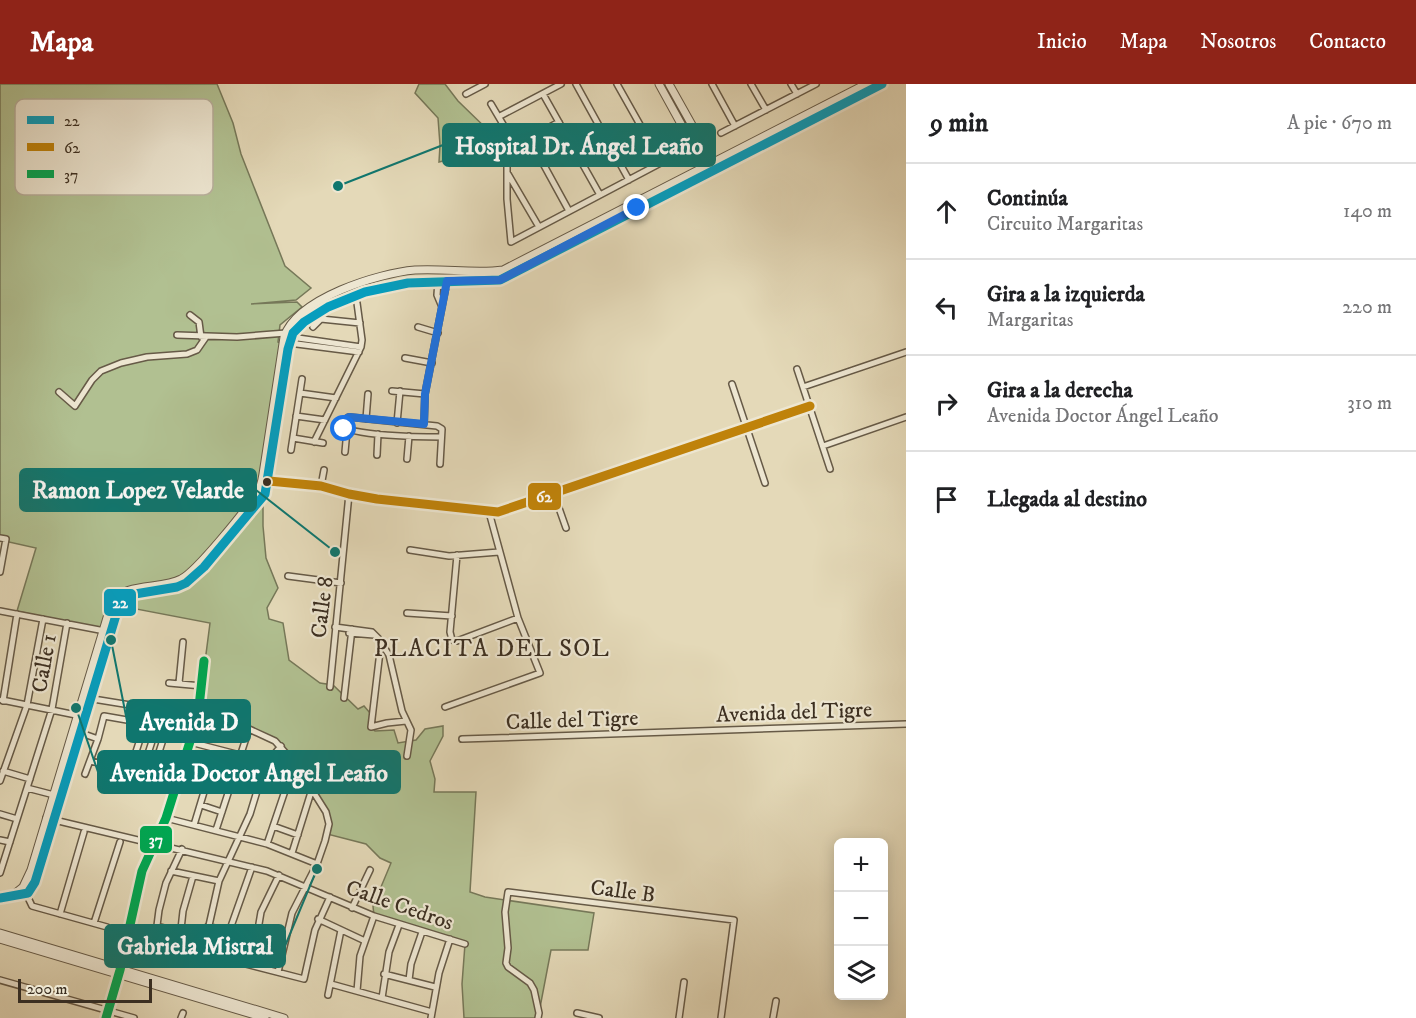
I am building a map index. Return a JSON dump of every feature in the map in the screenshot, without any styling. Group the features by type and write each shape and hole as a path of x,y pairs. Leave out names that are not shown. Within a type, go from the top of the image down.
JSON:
{"street":[{"path":"466,94 485,84"},
{"path":"500,116 561,84"},
{"path":"576,84 629,180"},
{"path":"617,84 661,162"},
{"path":"659,84 706,170"},
{"path":"669,84 715,165"},
{"path":"712,84 735,126"},
{"path":"751,84 766,110"},
{"path":"791,84 797,94"},
{"path":"721,133 816,84"},
{"path":"764,140 866,84"},
{"path":"113,611 125,597 177,587 195,576 264,496 269,481 289,338 304,322 342,301 384,287 438,281 500,280 715,165 882,84"},
{"path":"543,93 600,195"},
{"path":"491,104 504,126 511,242 672,157"},
{"path":"507,150 559,122"},
{"path":"529,138 570,211"},
{"path":"50,819 54,795 77,715 113,611 114,596 121,592 176,581 185,577 199,564 257,492 263,474 289,338 300,315 324,298 362,282 387,275 419,270 490,272 503,270 706,170"},
{"path":"507,172 539,227"},
{"path":"438,281 436,295 442,309"},
{"path":"424,424 425,394 447,281"},
{"path":"314,442 360,350 357,303"},
{"path":"59,392 75,406 92,380 101,371 147,357 187,354 197,350 204,337 199,322 190,315"},
{"path":"313,327 321,319 360,323"},
{"path":"418,327 438,333"},
{"path":"177,335 289,338 360,350"},
{"path":"804,387 906,352"},
{"path":"405,358 432,363"},
{"path":"797,369 830,469"},
{"path":"291,450 302,379"},
{"path":"732,384 765,483"},
{"path":"392,391 425,394"},
{"path":"397,423 400,391"},
{"path":"300,393 336,398"},
{"path":"366,419 368,394"},
{"path":"269,481 321,486 349,494 489,512 510,509 810,406"},
{"path":"297,416 325,420"},
{"path":"823,446 906,417"},
{"path":"440,464 442,429 437,426 345,418 341,425 347,430 378,434 441,437"},
{"path":"345,452 347,430"},
{"path":"377,455 378,434"},
{"path":"407,459 409,436"},
{"path":"293,438 323,443"},
{"path":"321,486 324,470"},
{"name":"Calle 8","path":"330,687 349,494"},
{"path":"554,494 566,528"},
{"path":"445,707 540,673 518,618 489,512"},
{"path":"0,572 3,538"},
{"path":"410,550 457,555 499,552"},
{"path":"457,555 452,640 457,641 518,618"},
{"path":"288,576 341,583"},
{"path":"0,611 106,631"},
{"path":"407,613 452,616"},
{"path":"17,614 2,700 86,718"},
{"path":"0,781 27,705 43,619"},
{"name":"Calle 1","path":"1,869 52,709 67,623"},
{"path":"334,629 372,633 389,655 406,722 411,730 407,756"},
{"path":"106,631 86,718 31,870 26,890 32,906 107,927"},
{"path":"344,698 352,631"},
{"path":"179,683 183,642"},
{"path":"381,642 371,727 406,722"},
{"path":"106,1018 120,972 142,871 166,818 198,716 204,661"},
{"path":"169,682 202,686"},
{"path":"83,696 198,716 249,729 265,735 281,746 297,766 329,820 317,864 304,886 291,917 278,972"},
{"path":"85,774 104,716 167,727"},
{"path":"148,784 171,717"},
{"path":"130,770 146,724"},
{"name":"Avenida del Tigre","path":"683,731 906,724"},
{"path":"142,772 157,726"},
{"path":"216,830 249,729"},
{"name":"Calle del Tigre","path":"462,739 683,731"},
{"path":"81,733 98,739"},
{"path":"190,742 240,755"},
{"path":"203,952 219,881 250,814 265,765 281,746"},
{"path":"194,825 217,749"},
{"path":"90,761 152,774"},
{"path":"267,844 289,779 297,766"},
{"path":"3,771 30,779"},
{"path":"27,788 54,795"},
{"path":"292,853 312,789"},
{"path":"201,805 222,812"},
{"path":"0,814 17,819"},
{"path":"166,818 267,844 317,864"},
{"name":"Calle Cedros","path":"50,819 182,849 279,875 352,908 399,925 465,944"},
{"path":"273,826 298,836"},
{"path":"60,914 84,832"},
{"path":"0,840 10,842"},
{"path":"94,923 120,842"},
{"path":"155,941 159,910 171,871 182,849"},
{"path":"229,932 252,867"},
{"path":"352,908 370,870"},
{"path":"171,871 219,881"},
{"path":"252,965 261,912 279,875"},
{"path":"179,947 183,911 193,876"},
{"path":"0,898 11,897 26,890"},
{"name":"Calle B","path":"538,1018 534,990 530,983 506,963 508,948 505,912 508,892 734,920 721,1018"},
{"path":"129,934 305,978 311,941 318,919 330,897"},
{"path":"357,991 360,956 374,916"},
{"path":"318,919 365,941"},
{"path":"382,998 389,952 399,925"},
{"path":"157,926 180,932"},
{"path":"208,926 256,940"},
{"path":"328,995 341,930"},
{"path":"409,980 411,964 422,932"},
{"path":"0,933 10,939 265,1018"},
{"path":"0,939 10,939"},
{"path":"330,984 432,1015 435,987 450,939"},
{"path":"384,974 435,987"},
{"path":"0,980 134,1018"},
{"path":"679,1018 684,982"},
{"path":"773,1018 776,1001"},
{"path":"241,1012 282,1018"},
{"path":"577,1013 599,1018"}],"green space":[{"path":"0,84 217,84 233,123 241,154 285,266 311,288 296,300 251,304 297,302 302,307 280,325 278,342 280,343 263,478 266,558 278,588 267,608 269,619 283,623 289,660 320,683 333,685 358,709 364,706 370,713 370,726 375,731 394,730 398,743 416,740 425,729 443,726 443,736 430,761 435,779 434,792 476,792 470,892 485,897 594,913 588,950 551,950 538,1018 464,1018 462,984 465,944 374,916 373,906 391,863 380,858 366,844 327,834 328,818 297,766 270,738 198,716 210,623 121,606 111,632 17,611 36,548 0,540"},
{"path":"419,84 445,84 458,101 491,133 491,149 439,162 438,118 415,93"}],"transit line":[{"name":"22","path":"0,898 28,893 35,882 120,602 129,595 177,587 186,583 204,567 265,494 288,349 293,333 304,322 328,307 365,292 408,283 500,280 882,84"},
{"name":"62","path":"269,481 321,486 377,499 498,512 810,406"},
{"name":"37","path":"106,1018 120,970 142,871 166,818 198,716 204,661"}],"place":[{"name":"Hospital Dr. Ángel Leaño","path":"338,186"},
{"name":"Ramon Lopez Velarde","path":"335,552"},
{"name":"Avenida D","path":"111,640"},
{"name":"Avenida Doctor Angel Leaño","path":"76,708"},
{"name":"Gabriela Mistral","path":"317,869"}],"district":[{"name":"PLACITA DEL SOL","path":"492,648"}],"route":[{"path":"344,429 341,422 349,417 424,424 425,394 447,281 500,280 637,208"}]}
